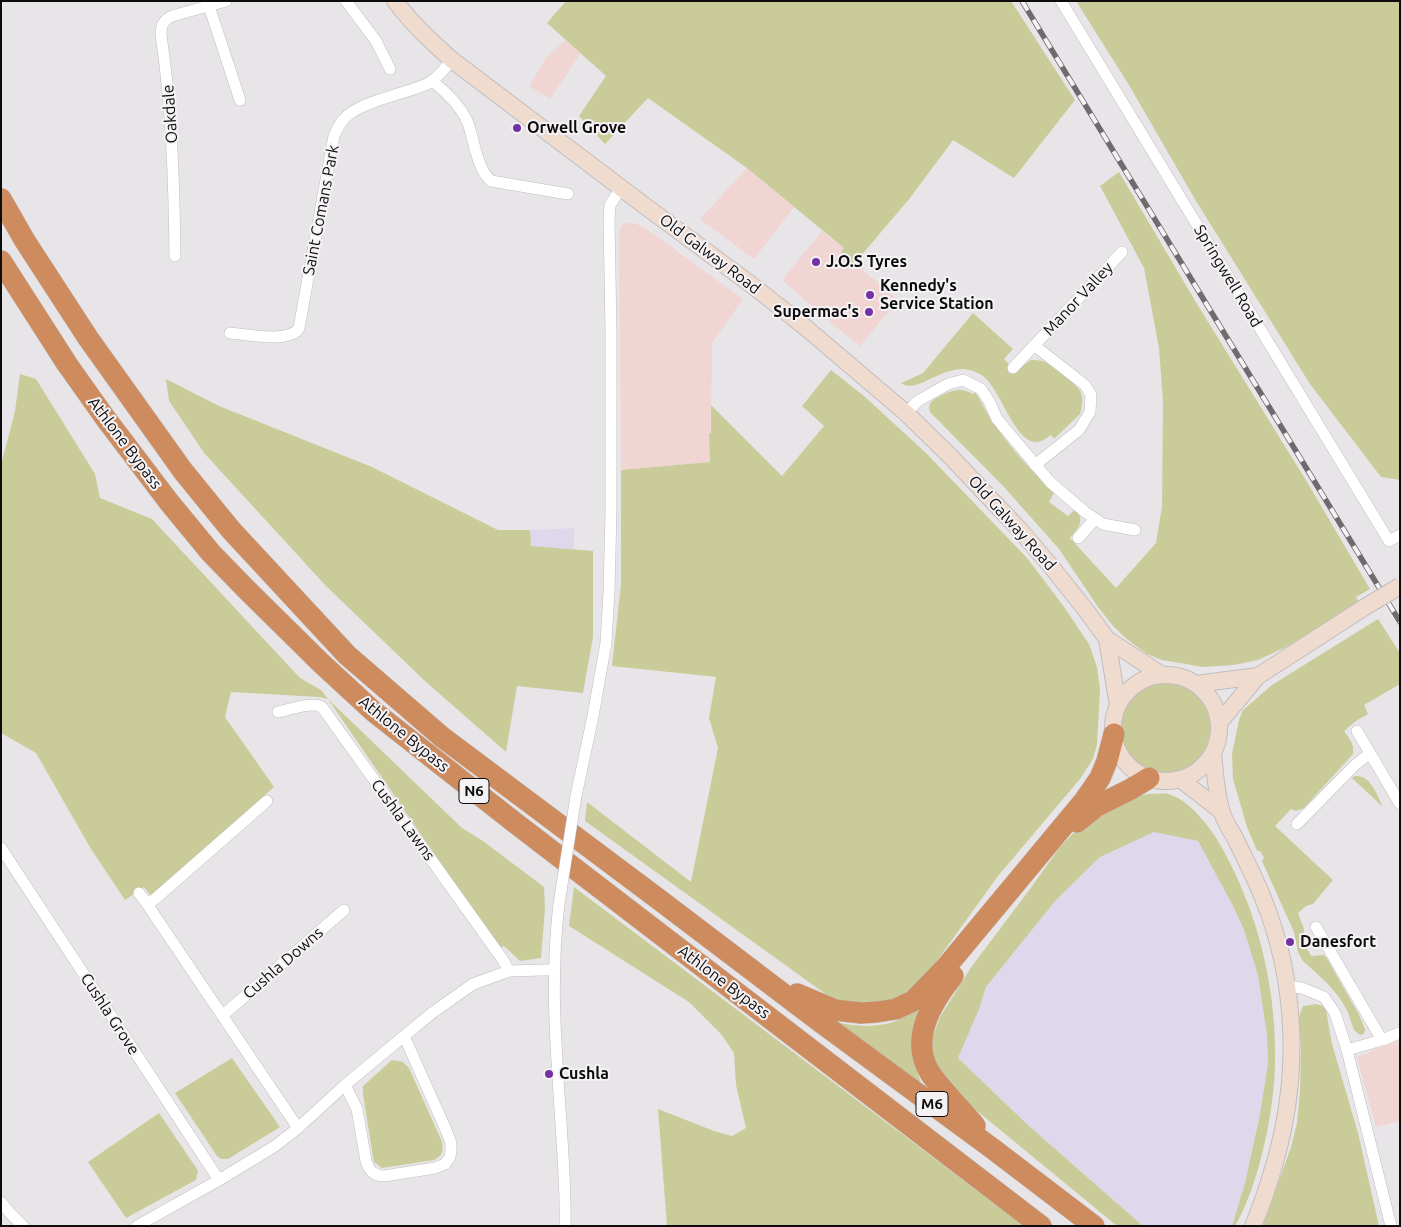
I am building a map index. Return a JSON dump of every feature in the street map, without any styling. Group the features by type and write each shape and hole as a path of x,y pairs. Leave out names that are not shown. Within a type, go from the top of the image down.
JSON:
{"highway":[{"name":"Athlone Bypass","path":"1,199 25,241 88,338 183,471 231,530 347,655 442,737 769,982"},
{"name":"Athlone Bypass","path":"1,261 67,364 169,502 211,553 321,663 373,710 506,816 1041,1226"},
{"path":"769,982 835,1010 861,1013 878,1012 896,1009 913,1001 946,968 1084,801 1100,778 1107,761 1114,734"},
{"path":"993,1149 968,1116 930,1073 924,1058 922,1039 926,1019 939,994 1068,829 1097,806 1149,778"},
{"name":"M6","path":"769,982 1094,1226"}],"main road":[{"name":"Old Galway Road","path":"395,1 424,35 452,60 714,256 805,327 906,413 951,457 1020,530 1086,609 1107,639"},
{"path":"1219,723 1258,676 1400,586"},
{"path":"1107,639 1162,675"},
{"path":"1107,639 1118,706"},
{"path":"1162,675 1174,675 1196,684 1208,695 1216,711 1219,723 1219,734 1213,753 1201,768 1191,775 1180,779 1160,780 1149,778 1133,768 1121,755 1116,745 1114,734 1114,720 1118,706 1124,696 1132,688 1148,678 1162,675"},
{"path":"1196,684 1258,676"},
{"path":"1213,753 1221,810 1263,898 1278,940 1287,986 1291,1031 1291,1076 1286,1113 1270,1181 1253,1226"},
{"path":"1180,779 1221,810"}],"street":[{"name":"Oakdale","path":"175,256 173,160 169,95 161,34 162,24 172,16 226,1"},
{"path":"346,1 376,41 390,69"},
{"name":"Springwell Road","path":"1061,1 1389,541 1400,535"},
{"path":"209,6 240,100"},
{"name":"Saint Comans Park","path":"230,333 274,337 287,336 297,332 334,136 339,126 348,114 359,108 427,84 452,60"},
{"path":"432,81 451,98 465,117 484,173 491,182 568,194"},
{"path":"565,1226 565,1184 555,1030 554,970 556,930 576,796 606,643 611,510 610,205 621,188"},
{"name":"Manor Valley","path":"1013,368 1122,252"},
{"name":"Manor Valley","path":"1034,465 1079,430 1090,412 1090,395 1086,385 1035,346"},
{"path":"906,413 918,401 948,384 963,380 981,389 989,401 997,420 1050,482 1085,512 1103,524 1135,530"},
{"path":"1078,538 1095,519"},
{"name":"Cushla Lawns","path":"278,712 312,705 322,707 509,971"},
{"path":"1356,731 1400,804"},
{"path":"1297,824 1355,765 1369,754"},
{"path":"147,904 267,801"},
{"name":"Cushla Grove","path":"1,848 219,1180"},
{"path":"139,893 298,1128"},
{"name":"Cushla Downs","path":"222,1016 344,910"},
{"path":"1316,927 1382,1040"},
{"path":"137,1226 219,1180 263,1153 298,1128 345,1085 404,1036 473,984 509,971 554,970"},
{"path":"1287,986 1302,988 1324,997 1335,1013 1347,1050 1391,1225 1400,1222"},
{"path":"1347,1050 1400,1033"},
{"path":"345,1085 357,1109 366,1161 372,1173 384,1176 435,1168 445,1164 450,1157 451,1143 404,1036"},
{"path":"1,1202 23,1226"}],"shaded area":[{"path":"566,40 581,53 550,99 529,86 546,58"},
{"path":"747,168 794,207 754,259 700,219"},
{"path":"634,223 645,228 743,299 712,343 710,462 621,470 619,232 622,225"},
{"path":"822,231 844,248 841,252 898,300 860,346 782,280"},
{"path":"574,528 574,550 531,546 530,530"},
{"path":"1154,831 1198,841 1244,930 1258,975 1267,1036 1268,1063 1260,1114 1245,1183 1232,1226 1143,1226 1029,1126 958,1058 986,987 1056,900 1100,857"},
{"path":"1400,1040 1400,1121 1376,1127 1357,1057"}],"green space":[{"path":"566,1 1011,1 1075,100 1014,178 953,140 910,198 854,264 841,252 844,248 747,168 648,98 605,144 579,116 606,76 547,23"},
{"path":"1076,1 1400,1 1400,480 1381,477 1310,384 1196,201 1129,85"},
{"path":"1119,172 1370,589 1356,597 1359,602 1286,647 1258,660 1234,665 1203,667 1162,660 1147,654 1128,640 1113,626 1098,607 1059,549 1004,487 930,411 930,404 947,393 955,390 973,394 975,392 1007,441 1054,493 1049,502 1068,516 1075,509 1078,513 1080,524 1070,538 1116,588 1156,543 1162,507 1163,402 1159,348 1144,268 1100,186"},
{"path":"973,313 1013,349 1004,359 1015,371 1031,360 1043,361 1063,374 1080,391 1082,405 1080,414 1054,439 1051,435 1043,441 1029,440 1015,425 989,382 983,376 970,370 959,369 947,372 917,385 909,386 901,383 923,373"},
{"path":"831,370 864,396 926,453 1027,558 1089,644 1097,667 1100,689 1097,744 1093,759 1080,779 998,876 928,973 913,989 893,1001 869,1005 838,1000 827,995 585,821 587,802 691,882 718,748 709,718 716,677 612,666 621,584 621,470 710,462 709,433 711,433 711,405 782,476 824,426 802,406"},
{"path":"20,374 36,379 95,474 100,498 152,519 300,678 321,690 328,699 231,692 225,717 274,787 151,896 144,887 125,900 91,849 36,753 1,733 1,465 15,411"},
{"path":"166,379 219,406 372,467 498,530 530,530 531,546 593,551 593,637 583,693 517,686 506,752 426,682 326,586 205,454 169,401"},
{"path":"1378,619 1400,653 1400,684 1364,705 1368,714 1344,731 1350,739 1353,754 1304,808 1296,811 1291,809 1275,826 1333,880 1313,904 1306,906 1298,913 1304,929 1304,943 1311,956 1323,955 1326,957 1365,1029 1364,1034 1360,1035 1354,1030 1347,1010 1339,997 1303,961 1298,952 1294,932 1262,861 1264,858 1260,851 1257,851 1247,827 1233,779 1232,754 1243,710 1272,685"},
{"path":"1164,682 1181,686 1196,696 1206,711 1210,728 1206,745 1196,760 1181,770 1164,774 1147,770 1132,760 1122,745 1118,728 1122,711 1132,696 1147,686"},
{"path":"328,699 462,828 483,841 544,887 545,909 541,958 520,961 504,946 499,948"},
{"path":"1355,776 1369,782 1383,807 1352,778"},
{"path":"1168,794 1184,802 1194,810 1213,833 1241,886 1265,961 1270,987 1275,1039 1272,1104 1258,1169 1244,1209 1235,1226 1232,1226 1245,1183 1260,1114 1268,1063 1267,1036 1258,975 1244,930 1198,841 1154,832 1100,857 1056,900 986,987 979,1009 958,1058 1029,1126 1143,1226 1117,1226 959,1096 940,1076 931,1049 932,1039 940,1017 972,966 1060,847 1079,827 1138,796"},
{"path":"574,887 1024,1226 667,1226 658,1109 732,1136 746,1128 736,1085 734,1053 721,1034 689,1002 569,926"},
{"path":"928,1001 915,1064 924,1093 836,1022 859,1026 891,1023 906,1016"},
{"path":"1316,1004 1323,1006 1326,1010 1332,1044 1358,1133 1379,1226 1263,1226 1291,1147 1297,1123 1301,1046 1299,1017 1303,1006"},
{"path":"232,1058 280,1127 228,1159 221,1159 217,1156 175,1093"},
{"path":"392,1060 403,1062 409,1068 443,1148 441,1155 434,1160 382,1168 374,1162 363,1086"},
{"path":"159,1113 197,1169 196,1180 126,1218 88,1162"}],"railway":[{"path":"1022,1 1400,622"}],"place":[{"name":"Orwell Grove","path":"517,128"},
{"name":"J.O.S Tyres","path":"816,262"},
{"name":"Kennedy's Service Station","path":"870,295"},
{"name":"Supermac's","path":"869,312"},
{"name":"Danesfort","path":"1290,942"},
{"name":"Cushla","path":"549,1074"}]}
